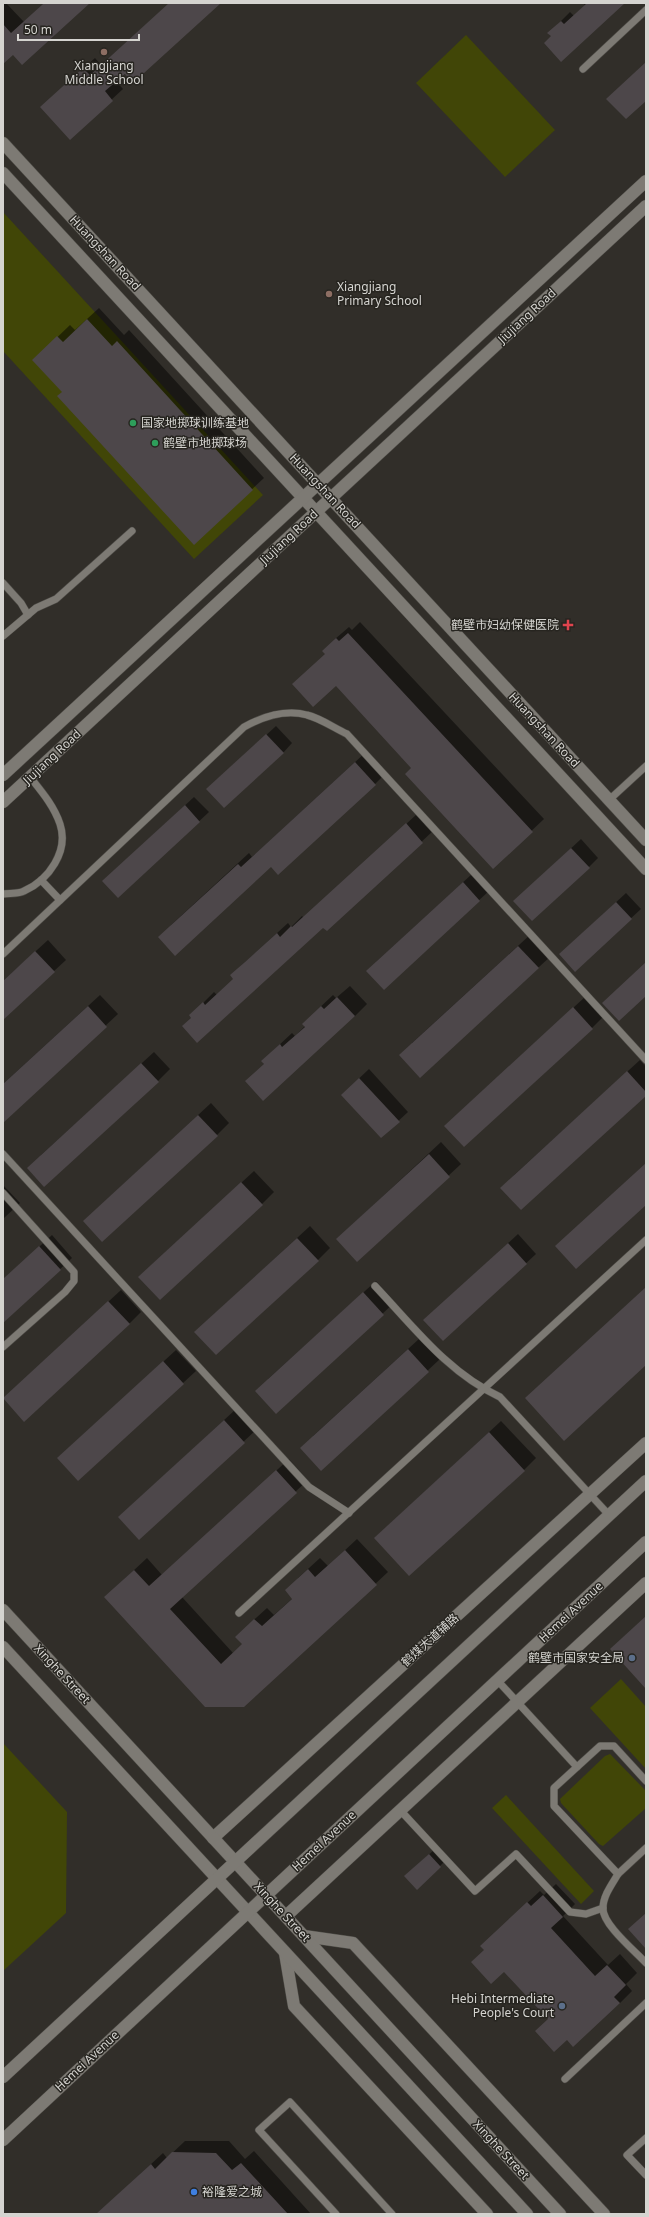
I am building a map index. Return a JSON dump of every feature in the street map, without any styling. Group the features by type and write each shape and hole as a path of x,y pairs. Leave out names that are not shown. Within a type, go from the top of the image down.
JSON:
{"street":[{"name":"Huangshan Road","path":"3,144 646,840"},
{"name":"Huangshan Road","path":"3,173 646,869"},
{"name":"Jiujiang Road","path":"4,771 303,498 646,181"},
{"name":"Jiujiang Road","path":"3,802 646,206"},
{"name":"鹤煤大道辅路","path":"213,1838 646,1443"},
{"path":"3,2077 646,1481"},
{"name":"Hemei Avenue","path":"3,2140 646,1542"},
{"path":"286,1916 646,1583"},
{"name":"Xinghe Street","path":"3,1610 560,2214"},
{"name":"Xinghe Street","path":"3,1647 526,2214"},
{"path":"304,1936 353,1944 604,2214"},
{"path":"285,1953 294,2006 487,2214"}],"lane":[{"path":"583,69 646,10"},
{"path":"3,636 28,614 56,599 132,531"},
{"path":"3,583 21,603 28,614"},
{"path":"3,954 244,727 256,720 280,713 307,714 347,734 646,1060"},
{"path":"609,800 646,766"},
{"path":"3,894 23,892 41,880 55,865 63,845 61,825 52,805 30,777"},
{"path":"41,880 60,900"},
{"path":"3,1154 309,1487 349,1513"},
{"path":"3,1194 74,1272 74,1281 65,1292 3,1347"},
{"path":"239,1613 646,1240"},
{"path":"375,1286 443,1359 483,1389 500,1397 609,1516"},
{"path":"497,1680 577,1767"},
{"path":"618,1874 554,1806 554,1788 600,1746 614,1746 646,1781"},
{"path":"400,1810 476,1891 516,1854 570,1912 586,1914 603,1908"},
{"path":"646,1848 618,1874 607,1893 603,1908 605,1920 646,1963"},
{"path":"565,2079 646,2003"},
{"path":"336,2214 259,2130 290,2102 392,2214"},
{"path":"646,2138 627,2155 646,2175"}],"green space":[{"path":"466,35 555,130 505,177 416,83"},
{"name":"国家地掷球训练基地","path":"3,212 263,495 194,559 3,351"},
{"path":"621,1679 646,1707 646,1769 590,1708"},
{"path":"3,1743 67,1812 66,1913 3,1971"},
{"path":"610,1754 646,1791 646,1808 603,1846 599,1844 561,1803 560,1799 605,1756"},
{"path":"506,1795 594,1891 581,1904 492,1808"}],"building":[{"path":"44,3 90,3 22,65 13,55 3,64 3,24 11,33"},
{"path":"169,3 221,3 133,83 125,74 105,91 113,101 70,140 40,107 83,68 90,75"},
{"path":"587,3 625,3 561,62 544,43 551,36 547,33 561,21 564,24"},
{"path":"646,62 646,101 626,119 606,99"},
{"name":"国家地掷球训练基地","path":"87,319 112,346 117,341 253,490 194,545 57,396 62,392 32,360 57,336 63,342"},
{"path":"348,633 533,832 493,869 405,774 411,768 336,686 313,707 292,684 325,654 322,651 336,638 339,641"},
{"path":"266,734 284,753 224,808 206,789"},
{"path":"355,762 376,785 278,875 271,867 175,956 158,937 238,864 241,867"},
{"path":"185,805 200,822 118,898 102,881"},
{"path":"406,823 423,843 327,931 323,928 197,1043 182,1026 191,1018 189,1015 203,1002 205,1005 233,979 230,975 277,933 280,937 291,926 292,927"},
{"path":"571,848 590,868 532,921 513,901"},
{"path":"463,882 480,901 384,990 366,971"},
{"path":"616,902 632,919 575,972 559,954"},
{"path":"518,946 539,968 420,1078 399,1055"},
{"path":"35,951 55,972 3,1020 3,981"},
{"path":"646,962 646,996 619,1021 602,1003"},
{"path":"337,997 355,1016 263,1101 245,1081 264,1064 261,1061 280,1044 282,1047 305,1027 302,1024 321,1006 324,1009"},
{"path":"88,1006 107,1027 3,1123 3,1084"},
{"path":"573,1007 593,1029 464,1147 444,1126"},
{"path":"141,1063 159,1082 44,1187 27,1168"},
{"path":"627,1071 646,1092 646,1096 521,1210 500,1188"},
{"path":"359,1078 400,1122 381,1138 341,1095"},
{"path":"198,1115 218,1136 102,1242 83,1221"},
{"path":"429,1154 450,1177 357,1262 336,1239"},
{"path":"646,1163 646,1205 576,1269 555,1246"},
{"path":"241,1182 263,1205 160,1300 138,1277"},
{"path":"297,1238 319,1261 216,1355 194,1332"},
{"path":"508,1243 527,1264 443,1341 423,1320"},
{"path":"39,1246 61,1270 3,1323 3,1279"},
{"path":"646,1287 646,1365 564,1441 525,1398"},
{"path":"363,1292 384,1315 276,1414 255,1391"},
{"path":"108,1301 130,1324 24,1422 3,1398"},
{"path":"408,1349 429,1372 321,1471 300,1448"},
{"path":"163,1361 184,1384 78,1481 57,1458"},
{"path":"224,1420 245,1443 139,1540 118,1517"},
{"path":"489,1432 525,1471 409,1576 374,1538"},
{"path":"276,1470 297,1493 170,1609 221,1664 242,1644 235,1637 254,1619 262,1626 292,1599 285,1590 308,1569 315,1577 345,1550 377,1585 244,1707 205,1707 104,1597 134,1570 149,1586"},
{"name":"鹤壁市国家安全局","path":"646,1616 646,1689 610,1649"},
{"path":"429,1854 441,1867 417,1890 404,1876"},
{"path":"543,1895 563,1917 551,1928 595,1976 607,1965 626,1985 614,1997 620,2003 573,2047 567,2040 554,2052 535,2031 548,2019 504,1972 491,1984 471,1962 484,1950 480,1946 527,1902 531,1906"},
{"path":"646,1913 646,1949 628,1929"},
{"name":"裕隆爱之城","path":"172,2152 216,2153 232,2170 241,2163 288,2214 96,2214 151,2164 155,2169"}],"place":[{"name":"Xiangjiang Middle School","path":"104,52"},
{"name":"Xiangjiang Primary School","path":"329,294"},
{"name":"国家地掷球训练基地","path":"133,423"},
{"name":"鹤壁市地掷球场","path":"155,443"},
{"name":"鹤壁市妇幼保健医院","path":"568,625"},
{"name":"鹤壁市国家安全局","path":"632,1658"},
{"name":"Hebi Intermediate People's Court","path":"562,2006"},
{"name":"裕隆爱之城","path":"194,2192"}]}
